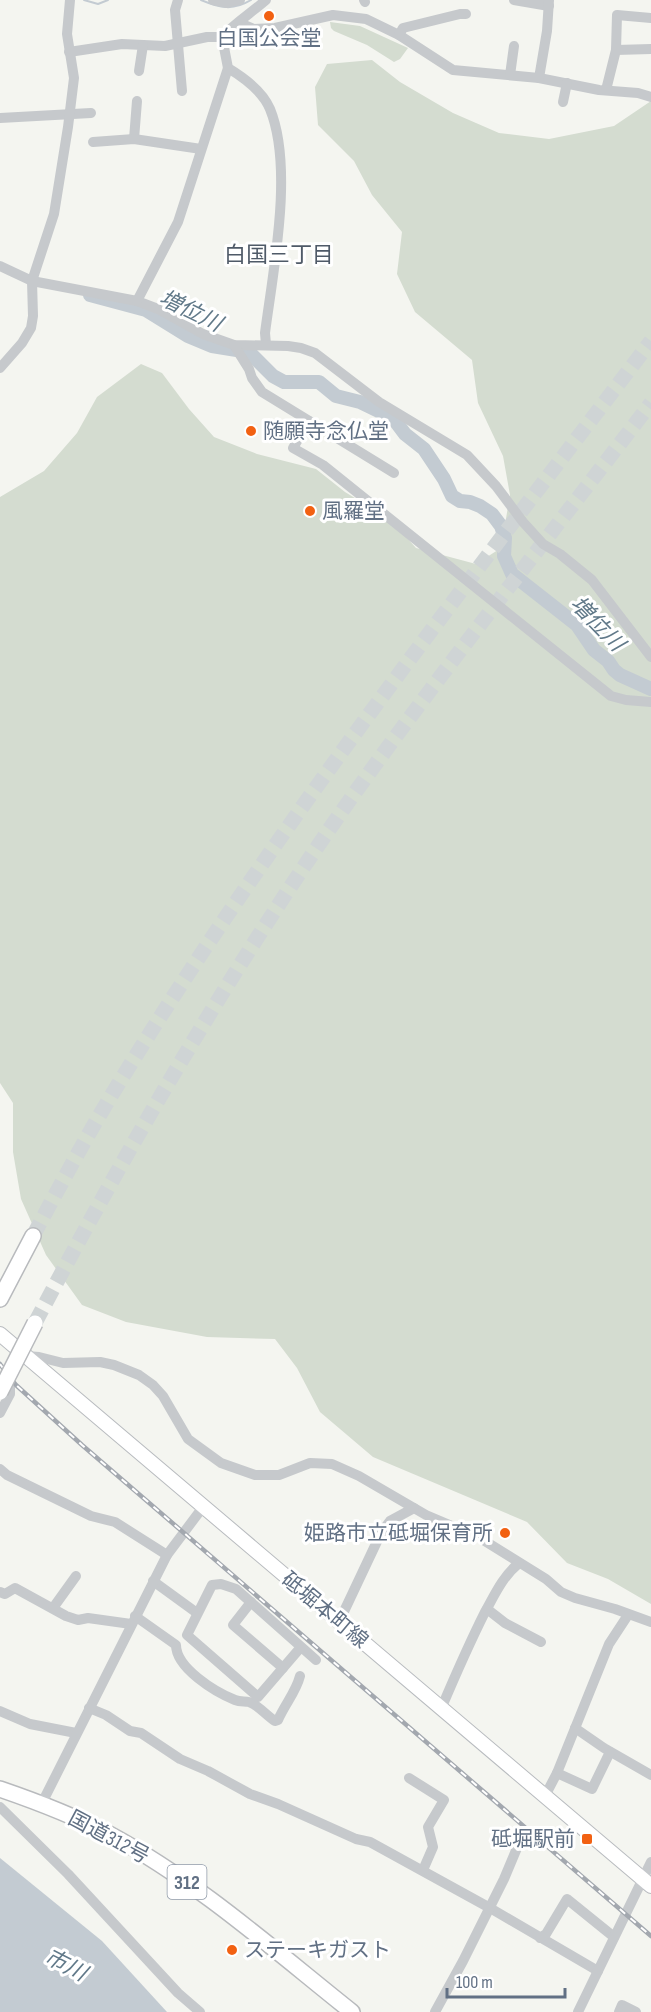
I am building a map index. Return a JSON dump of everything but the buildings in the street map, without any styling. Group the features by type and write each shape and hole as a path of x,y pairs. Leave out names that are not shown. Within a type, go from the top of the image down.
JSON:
{"highway":[{"path":"0,1299 33,1236"},
{"path":"0,1392 35,1323"},
{"name":"国道312号","path":"0,1789 42,1803 109,1834 158,1863 210,1900 352,2012"}],"main road":[{"name":"砥堀本町線","path":"2,1338 647,1883"}],"street":[{"path":"0,368 22,343 30,328 34,308 32,281 54,214 74,78 67,34 70,0"},
{"path":"178,0 175,10 182,91"},
{"path":"213,0 226,3 240,0"},
{"path":"69,52 122,44 177,45 207,37 222,37 266,0"},
{"path":"514,0 549,3 547,31 538,78"},
{"path":"399,35 403,28 466,14"},
{"path":"606,90 616,50 617,15 651,18"},
{"path":"240,23 254,29 275,28 315,18 348,16 366,19 399,35 453,70 538,78 651,97"},
{"path":"137,301 178,222 228,68 222,37"},
{"path":"139,71 143,45"},
{"path":"510,75 514,46"},
{"path":"616,50 651,49"},
{"path":"228,68 239,74 264,99 276,128 282,186 265,333 266,344"},
{"path":"563,102 567,83"},
{"path":"134,139 137,101"},
{"path":"0,118 91,113"},
{"path":"93,142 134,139 201,149"},
{"path":"0,266 32,281 137,301 158,309 203,334 234,345 266,344 301,348 315,353 379,402 467,454 543,544 560,554 592,580 651,657"},
{"path":"234,345 262,392 394,473"},
{"path":"309,421 293,448 323,465 611,696 651,702"},
{"path":"26,1356 63,1364 100,1362 139,1375 163,1396 188,1439 221,1463 255,1475 279,1474 310,1463 332,1464 414,1508 480,1538 546,1579 561,1592 651,1622"},
{"path":"0,1376 10,1387 10,1394 0,1413"},
{"path":"0,1469 7,1475 91,1516 115,1522 167,1555"},
{"path":"42,1803 167,1555 203,1507"},
{"path":"339,1622 381,1533 390,1521 414,1508"},
{"path":"441,1709 466,1648 507,1573 519,1563"},
{"path":"53,1608 76,1576"},
{"path":"153,1581 197,1613"},
{"path":"301,1647 258,1697 187,1635 212,1585 221,1584 236,1589 316,1660"},
{"path":"0,1592 4,1594 15,1588 78,1620 88,1618 133,1620 176,1645 176,1654 200,1680 237,1701 250,1702 275,1721 278,1720 284,1706 297,1688 300,1676"},
{"path":"251,1602 233,1625 283,1668"},
{"path":"487,1609 505,1623 541,1642"},
{"path":"544,1796 557,1773 609,1644 628,1616"},
{"path":"89,1708 106,1715 130,1731 141,1733 180,1759 250,1794 356,1839 370,1842 598,1971"},
{"path":"0,1711 30,1724 76,1733"},
{"path":"575,1728 610,1752 651,1775"},
{"path":"557,1773 592,1789 610,1752"},
{"path":"409,1778 444,1800 428,1827 433,1847 423,1870"},
{"path":"0,1807 68,1874 178,1993 200,2012"},
{"path":"435,2012 490,1908 517,1848 518,1836"},
{"path":"578,2012 614,1937 647,1883 651,1862"},
{"path":"540,1938 546,1934 567,1899 614,1937"},
{"path":"619,2012 622,2005 636,2012"}],"shaded area":[{"path":"330,22 360,26 408,48 400,59 394,62 367,45 334,31"},
{"path":"372,60 400,82 453,113 499,133 549,139 614,126 651,101 651,1604 608,1579 567,1563 527,1522 373,1457 320,1412 297,1368 275,1339 207,1337 126,1322 82,1305 46,1255 21,1199 13,1152 13,1103 0,1083 0,497 44,471 77,433 97,397 141,364 162,373 214,437 257,454 316,469 345,492 391,520 416,548 476,564 501,548 510,495 503,456 478,403 472,360 415,312 397,274 402,232 372,195 354,161 318,125 315,87 327,64"}],"water":[{"name":"市川","path":"0,1858 102,1941 167,2012 0,2012"}],"waterway":[{"path":"84,0 98,4 108,0"},
{"path":"201,0 226,7 238,6 251,0"},
{"name":"増位川","path":"90,295 146,310 188,336 212,346 249,352 273,376 284,382 319,382 336,396 360,402 393,418 405,434 424,449 444,479 452,496 460,501 480,506 492,514 501,526 505,538 504,556 512,574 577,625 594,650 620,675 651,689"}],"tunnel":[{"path":"33,1236 114,1090 187,975 250,882 314,790 447,609 651,341"},
{"path":"35,1323 147,1120 267,922 354,794 427,695 651,403"}],"railway":[{"path":"0,1364 16,1385 82,1445 651,1936"}],"place":[{"name":"白国公会堂","path":"269,16"},
{"name":"随願寺念仏堂","path":"251,431"},
{"name":"風羅堂","path":"310,511"},
{"name":"姫路市立砥堀保育所","path":"505,1533"},
{"name":"砥堀駅前","path":"587,1839"},
{"name":"ステーキガスト","path":"232,1950"}],"district":[{"name":"白国三丁目","path":"279,254"}]}
